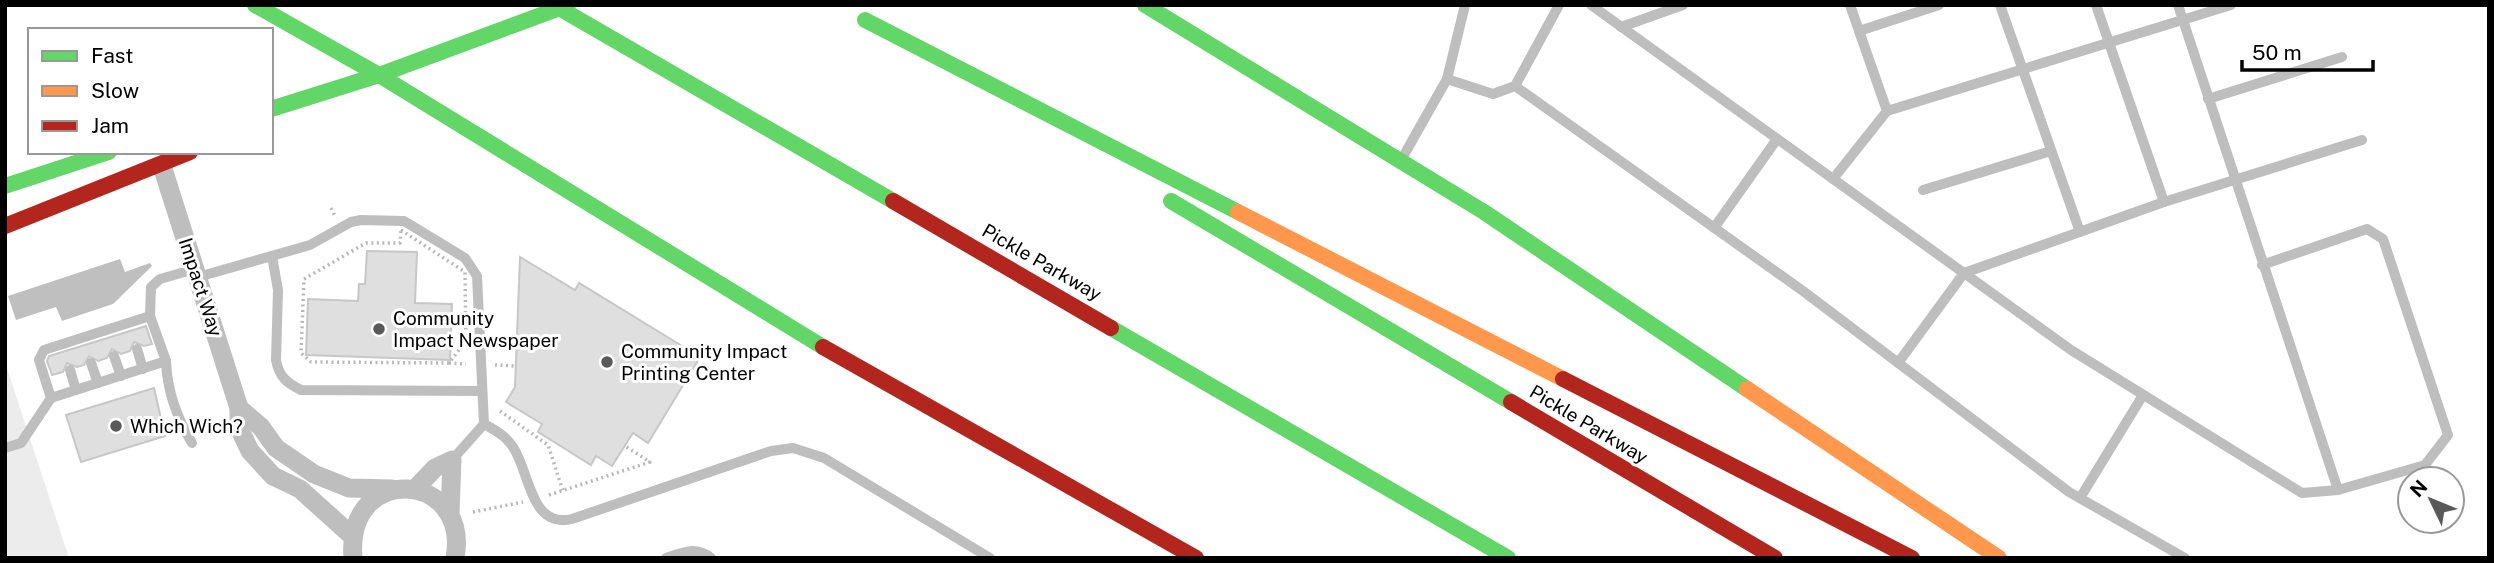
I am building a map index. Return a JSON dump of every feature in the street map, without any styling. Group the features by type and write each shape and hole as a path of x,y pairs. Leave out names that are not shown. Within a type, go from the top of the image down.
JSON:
{"main road":[{"path":"238,5 379,75 831,352 1196,558"},
{"name":"Pickle Parkway","path":"554,5 1508,558"},
{"path":"273,108 379,75 568,5"},
{"path":"1145,5 1484,212 1999,558"},
{"path":"848,10 1116,169"},
{"path":"865,20 1912,558"},
{"path":"5,170 49,154"},
{"path":"5,186 104,154"},
{"path":"5,226 162,166 186,154"},
{"path":"5,200 78,174 88,160"},
{"name":"Pickle Parkway","path":"1152,190 1775,558"},
{"path":"1347,463 1479,558"}],"street":[{"name":"Impact Way","path":"162,166 239,408 239,428 250,451 274,475 300,489 351,536"},
{"name":"Impact Way","path":"239,408 261,427 276,448 314,474 349,488 406,489"},
{"path":"353,558 351,536 361,511 380,495 406,489 435,468 452,460 450,513 458,542 455,558"},
{"path":"406,489 433,497 450,513"}],"lane":[{"path":"1401,161 1447,79 1465,5"},
{"path":"1447,79 1493,94 1515,86 1559,5"},
{"path":"1591,5 2071,350 2302,493 2338,490 2426,465 2448,435 2383,239 2367,229 2262,265"},
{"path":"1621,27 1683,5"},
{"path":"1850,5 1887,110"},
{"path":"1859,31 1939,5"},
{"path":"2000,5 2080,232"},
{"path":"2096,5 2164,202"},
{"path":"2178,5 2338,490"},
{"path":"1833,179 1887,110 2231,5"},
{"path":"2208,99 2342,57"},
{"path":"1515,86 1714,228 2080,498 2185,558"},
{"path":"1714,228 1777,139"},
{"path":"1898,363 1964,273 2164,202 2362,140"},
{"path":"1923,190 2051,151"},
{"path":"192,443 181,426 167,382 166,361 150,316 150,287 160,279 197,273 310,245 351,222 404,221 465,258 477,276 484,424 452,460"},
{"path":"272,256 278,290 278,370 290,384 302,390 482,391"},
{"path":"51,398 39,360 44,350 63,348 130,327 150,316"},
{"path":"137,349 144,369"},
{"path":"114,356 121,376"},
{"path":"5,448 21,443 51,398 166,361"},
{"path":"91,363 98,383"},
{"path":"70,370 76,390"},
{"path":"2080,498 2143,395"},
{"path":"484,424 503,435 512,445 534,499 543,513 552,520 572,519 771,451 793,448 824,457 990,558"},
{"path":"666,558 689,550 703,552 711,558"}],"path":[{"path":"331,208 335,216"},
{"path":"449,363 462,346 466,346 465,272 401,230 400,243 366,243 304,279 301,353 311,362 466,364"},
{"path":"489,365 516,366"},
{"path":"500,411 548,445 563,491"},
{"path":"549,495 650,462 625,446"},
{"path":"473,512 523,502"}],"shaded area":[{"path":"120,259 125,272 150,263 152,266 113,304 62,321 56,307 16,320 8,296"},
{"path":"5,362 69,558 5,558"}],"building":[{"name":"Community Impact Newspaper","path":"367,251 417,252 415,303 452,304 450,360 306,355 308,299 358,301 359,284 365,284"},
{"name":"Community Impact Printing Center","path":"520,257 575,290 579,283 700,357 648,443 633,433 612,466 596,456 591,465 538,432 542,424 506,402 515,387"},
{"path":"146,326 152,344 144,346 134,342 130,351 121,354 112,349 107,358 98,361 89,356 84,365 77,367 67,363 63,372 52,375 47,361 49,356"},
{"name":"Which Wich?","path":"154,388 165,436 81,462 66,415"}],"traffic: fast":[{"path":"255,5 379,75"},
{"path":"554,5 893,201"},
{"path":"273,108 379,75 568,5"},
{"path":"1145,5 1484,212 1747,389"},
{"path":"865,20 1238,212"},
{"path":"379,75 823,347"},
{"path":"5,186 103,154"},
{"path":"1171,201 1511,402"},
{"path":"1111,328 1508,558"}],"traffic: slow":[{"path":"1238,212 1563,379"},
{"path":"1747,389 1999,558"}],"traffic: jam":[{"path":"5,226 185,154"},
{"path":"893,201 1111,328"},
{"path":"823,347 1196,558"},
{"path":"1563,379 1912,558"},
{"path":"1511,402 1775,558"}],"place":[{"name":"Community Impact Newspaper","path":"379,329"},
{"name":"Community Impact Printing Center","path":"607,362"},
{"name":"Which Wich?","path":"116,426"}]}
